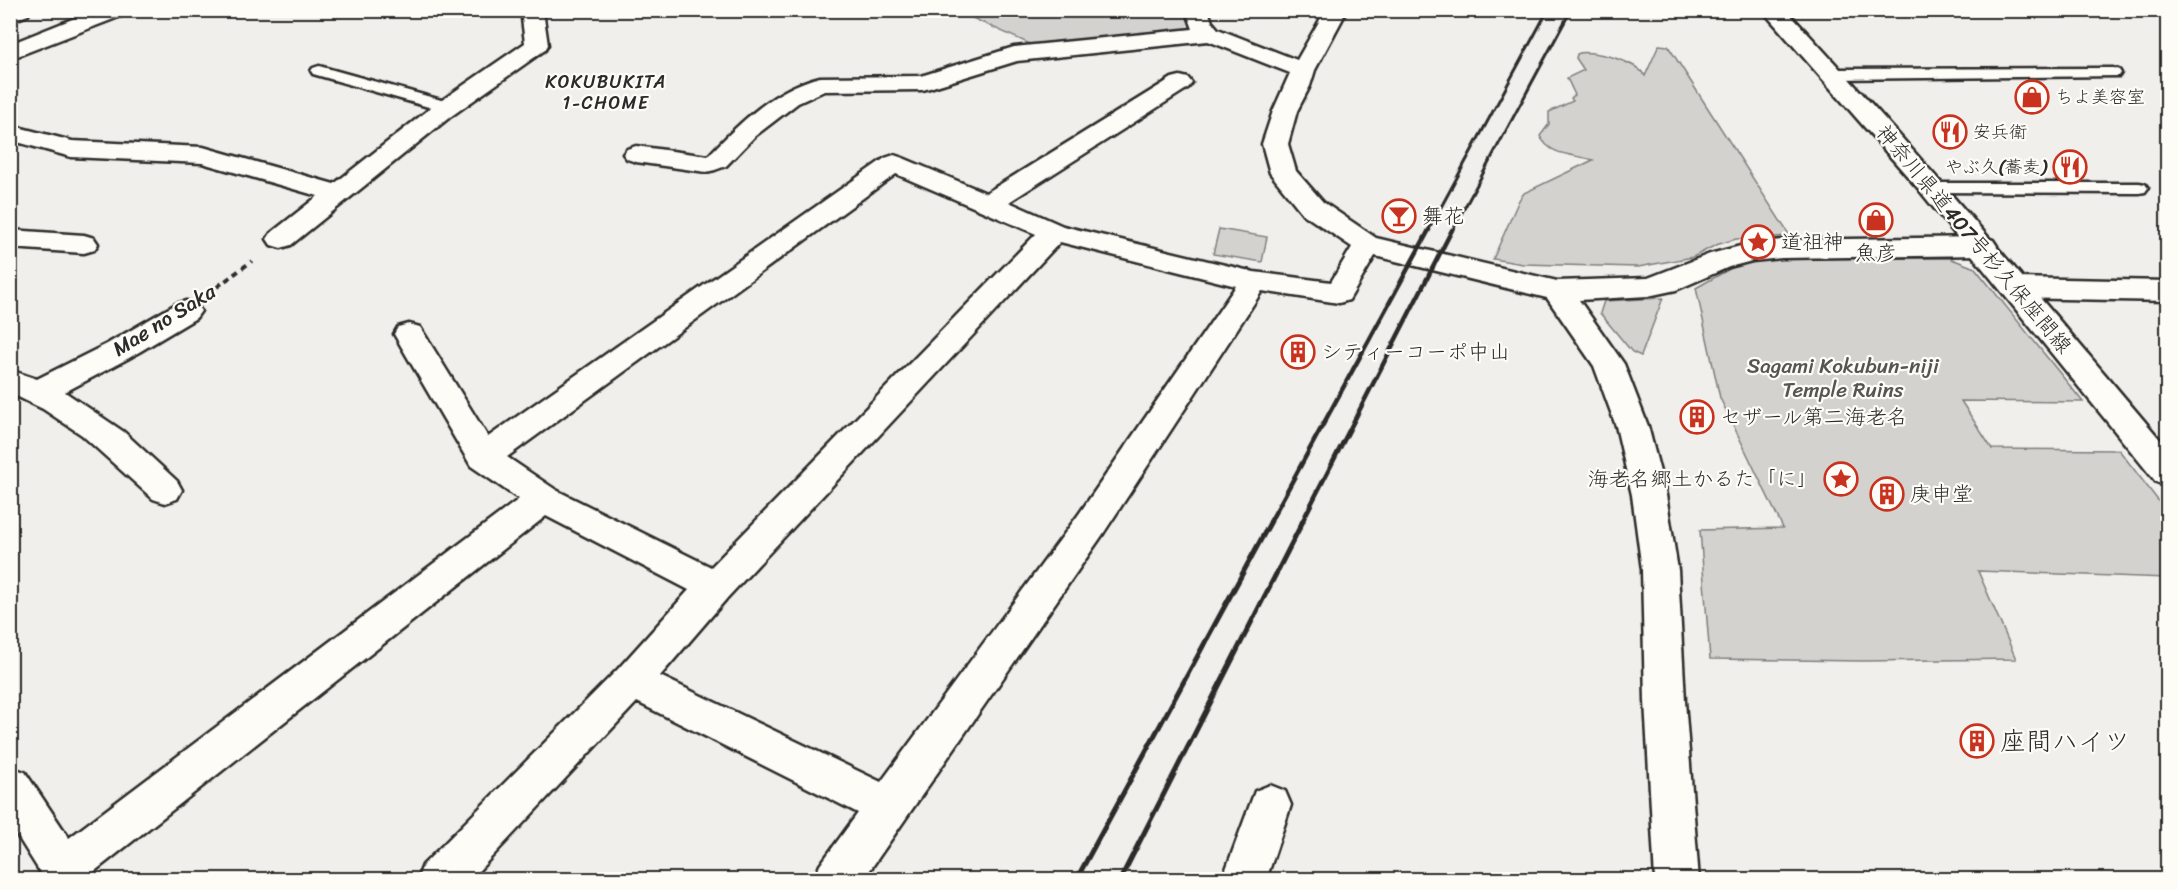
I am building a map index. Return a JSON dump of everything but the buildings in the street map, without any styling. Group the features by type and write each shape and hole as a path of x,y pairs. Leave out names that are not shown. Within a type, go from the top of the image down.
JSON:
{"street":[{"path":"10,15 20,10"},
{"path":"10,52 116,10"},
{"path":"281,239 446,107 537,45 532,11 525,10"},
{"path":"1197,10 1201,24 1210,34 1303,70"},
{"name":"神奈川県道407号杉久保座間線","path":"1773,10 1833,74 1983,246 2168,473"},
{"path":"1333,16 1303,70 1298,86 1285,111 1275,144 1282,173 1313,208 1367,244 1557,291 1648,287 1666,283 1720,260 1752,252 1782,249 1983,246"},
{"path":"10,34 40,39"},
{"path":"636,154 706,164 717,161 746,131 789,98 820,84 923,83 1014,54 1210,34"},
{"path":"989,204 1180,82"},
{"path":"10,132 71,150 203,155 336,193"},
{"path":"483,457 894,164 1054,232 1254,281 1339,293 1367,244"},
{"path":"439,879 632,681 715,586 1054,232"},
{"path":"10,263 23,240 84,244"},
{"path":"836,879 1091,524 1254,281"},
{"path":"2017,288 2168,291"},
{"path":"1557,291 1609,363 1632,426 1648,495 1660,570 1665,701 1677,879"},
{"name":"Mae no Saka","path":"25,386 118,351 186,311"},
{"path":"409,334 483,457 544,499 715,586"},
{"path":"25,386 100,431 165,490"},
{"path":"10,786 67,874 544,499"},
{"path":"632,681 887,806"},
{"path":"1244,879 1270,805"}],"lane":[{"path":"319,71 446,107"},
{"path":"1833,74 2112,73"},
{"path":"1933,188 2139,188"}],"path":[{"name":"Mae no Saka","path":"186,311 281,239"}],"green space":[{"path":"957,11 1187,11 1191,25 1188,29 1030,44"},
{"path":"1659,45 1668,46 1790,236 1736,239 1716,245 1693,257 1638,267 1523,264 1493,259 1524,193 1593,160 1556,151 1544,143 1540,136 1549,124 1549,112 1573,101 1571,98 1575,95 1567,78 1584,70 1576,58 1577,54 1593,53 1624,61 1645,76"},
{"path":"1219,229 1267,237 1262,262 1213,254"},
{"name":"Sagami Kokubun-niji Temple Ruins","path":"1949,258 1975,268 2083,402 1961,401 1992,449 2119,450 2167,512 2167,578 1978,571 2016,659 1863,661 1710,659 1700,530 1783,528 1720,398 1696,288 1733,267 1763,259"},
{"path":"1663,298 1641,356 1632,352 1600,313 1604,301"}],"railway":[{"path":"1428,231 1548,10"},
{"path":"1452,231 1571,10"},
{"path":"1270,522 1429,230"},
{"path":"1302,522 1452,230"},
{"path":"1076,880 1271,521"},
{"path":"1120,880 1303,521"}],"place":[{"name":"ちよ美容室","path":"2032,97"},
{"name":"安兵衛","path":"1950,132"},
{"name":"やぶ久(蕎麦)","path":"2070,167"},
{"name":"舞花","path":"1399,216"},
{"name":"魚彦","path":"1876,220"},
{"name":"道祖神","path":"1758,242"},
{"name":"シティーコーポ中山","path":"1298,352"},
{"name":"セザール第二海老名","path":"1697,417"},
{"name":"海老名郷土かるた「に」","path":"1841,479"},
{"name":"庚申堂","path":"1887,494"},
{"name":"座間ハイツ","path":"1977,741"}],"district":[{"name":"KOKUBUKITA 1-CHOME","path":"606,92"}]}
